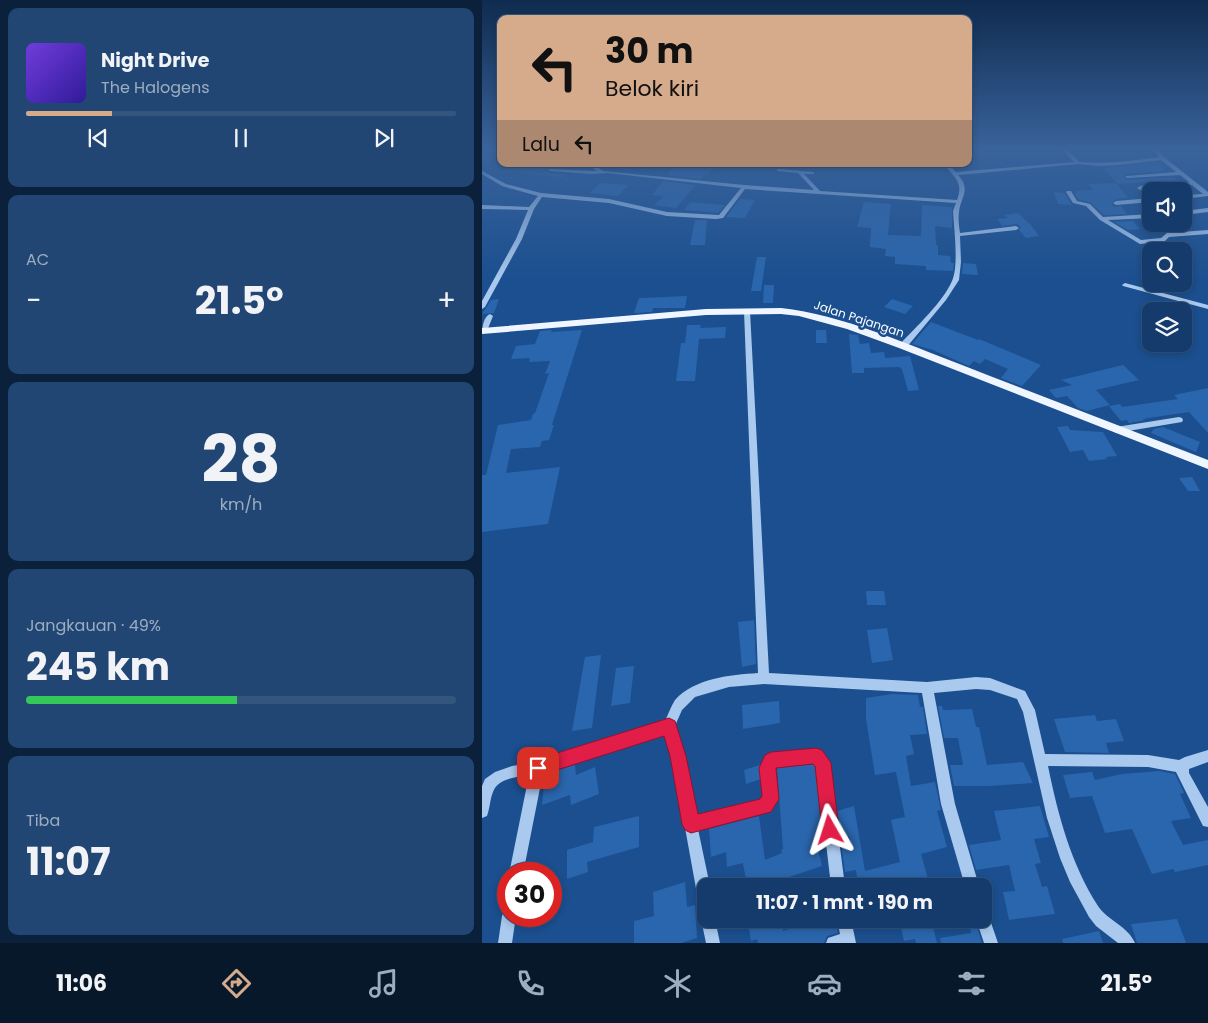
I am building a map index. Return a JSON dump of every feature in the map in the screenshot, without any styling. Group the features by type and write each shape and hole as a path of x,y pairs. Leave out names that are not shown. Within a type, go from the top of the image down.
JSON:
{"main road":[{"name":"Jalan Pajangan","path":"483,331 706,312 781,310 800,313 850,327 903,346 1208,466"}],"street":[{"path":"530,192 541,195 609,201 667,214 721,217 740,192"},
{"path":"819,192 960,202"},
{"path":"903,346 954,285 958,262 956,211 962,192"},
{"path":"1069,192 1075,202 1088,205 1100,218 1142,242 1163,240 1166,235 1208,232"},
{"path":"482,307 519,239 531,209 541,195"},
{"path":"1192,196 1207,195"},
{"path":"1116,203 1142,201"},
{"path":"482,208 531,209"},
{"path":"1192,212 1208,210"},
{"path":"1104,220 1142,217"},
{"path":"957,235 1016,228"},
{"path":"1125,285 1208,307"},
{"path":"747,311 764,678"},
{"path":"483,331 490,316"},
{"path":"1115,430 1179,420"},
{"path":"701,878 678,756 669,726 678,706 692,692 729,681 764,678 926,688 976,683 990,684 1021,695 1028,710 1046,789 1064,848 1078,883 1094,913 1123,936 1128,943"},
{"path":"926,688 948,804 970,878"},
{"path":"482,811 488,786 497,778 519,770 538,768 669,726"},
{"path":"691,824 765,806 771,799 768,768 771,761 816,756 823,763 837,878"},
{"path":"1040,760 1148,761 1182,766 1185,763 1208,756"},
{"path":"1182,766 1183,774 1208,822"},
{"path":"518,862 538,768"},
{"path":"505,943 507,927"},
{"path":"710,928 713,943"},
{"path":"833,943 849,941 846,928"},
{"path":"986,928 990,943"}],"building":[{"path":"591,192 622,192 618,196"},
{"path":"654,192 690,192 676,208 654,205 664,196 652,195"},
{"path":"1054,192 1064,193 1072,205 1058,204"},
{"path":"1123,192 1128,198 1116,199 1111,204 1115,207 1121,206 1127,214 1104,215 1091,203 1078,199 1074,193"},
{"path":"740,199 755,200 745,218 726,217"},
{"path":"690,202 725,205 718,213 684,210"},
{"path":"864,202 891,204 888,235 921,236 922,205 952,207 952,228 935,226 938,255 950,256 951,263 954,263 953,271 926,270 926,266 895,264 895,257 885,256 886,249 870,247 871,228 857,227"},
{"path":"1018,213 1039,236 1026,238 1019,230 1021,227 1017,224 1002,226 997,219 1008,218 1004,215"},
{"path":"695,220 707,220 705,245 690,245"},
{"path":"1133,221 1140,229 1128,230 1114,222"},
{"path":"757,257 766,257 761,291 751,291"},
{"path":"963,263 976,264 978,275 962,274"},
{"path":"764,285 774,285 773,303 763,303"},
{"path":"687,296 685,308 653,308 652,312 634,313 639,298"},
{"path":"499,299 494,313 482,314 491,300"},
{"path":"892,299 913,306 905,314 884,307"},
{"path":"931,322 979,339 1041,365 1022,386 1001,378 1008,369 985,359 980,364 974,361 969,366 933,350 912,344"},
{"path":"687,325 701,325 700,328 726,327 725,338 699,339 695,381 676,381 681,343 685,343"},
{"path":"552,330 551,332 582,330 552,425 554,425 549,440 542,441 540,447 511,449 506,473 560,467 548,524 482,532 482,475 486,475 498,425 531,420 549,373 545,374 550,361 529,362 530,358 511,359 516,346 535,344 540,331"},
{"path":"816,330 826,330 827,343 816,343"},
{"path":"849,334 858,335 860,344 869,343 871,353 884,352 885,358 910,356 919,390 908,391 902,369 899,367 864,368 864,373 852,373"},
{"path":"1123,365 1139,380 1096,390 1110,405 1087,411 1078,408 1067,396 1056,398 1049,390 1072,385 1061,380"},
{"path":"1208,388 1208,433 1189,412 1142,419 1146,420 1129,423 1127,420 1121,421 1109,406 1120,404 1122,407 1178,399 1174,395"},
{"path":"1068,426 1070,430 1103,432 1117,456 1089,461 1083,450 1070,452 1057,427"},
{"path":"1163,427 1200,442 1196,452 1151,433 1154,429"},
{"path":"1192,477 1200,491 1188,491 1179,478"},
{"path":"866,591 884,591 886,605 867,605"},
{"path":"754,620 756,664 742,667 738,622"},
{"path":"887,628 893,660 872,663 867,630"},
{"path":"601,655 592,728 572,731 585,657"},
{"path":"634,666 630,703 611,706 616,668"},
{"path":"892,694 918,695 920,707 923,707 927,734 910,735 914,754 906,756 911,786 935,782 941,810 937,811 947,847 921,854 928,878 857,878 856,870 845,872 837,811 854,806 865,871 900,862 891,820 905,817 896,772 875,775 866,719 866,698"},
{"path":"779,701 780,723 743,729 742,705"},
{"path":"938,706 942,706 943,710 972,709 976,727 979,727 987,765 1023,762 1033,783 954,786 950,765 963,765 958,738 944,738"},
{"path":"1095,715 1097,721 1116,719 1124,741 1106,743 1109,753 1065,752 1054,719"},
{"path":"813,764 815,767 823,835 815,837 822,866 786,878 746,878 743,863 727,867 726,852 711,857 709,829 759,816 765,860 782,853 777,768"},
{"path":"575,765 576,775 595,767 599,794 571,805 570,795 542,805 545,774"},
{"path":"760,765 761,779 746,784 744,770"},
{"path":"1159,771 1175,774 1184,793 1180,794 1191,818 1171,821 1183,845 1208,840 1208,865 1175,872 1173,869 1152,874 1132,829 1105,833 1092,796 1070,798 1063,775 1092,772 1095,780 1122,774"},
{"path":"1040,806 1049,837 1034,839 1041,863 1035,864 1042,887 1047,886 1055,914 1009,920 1003,892 1015,891 1009,865 976,870 969,845 1001,840 994,811"},
{"path":"639,816 639,847 587,862 588,872 567,879 567,850 593,842 594,827"},
{"path":"685,882 687,907 695,905 697,938 681,943 634,943 634,921 654,916 653,892"},
{"path":"1177,919 1186,943 1137,943 1131,924"},
{"path":"749,928 782,928 783,931 792,928 837,928 838,933 827,936 824,943 758,943 757,939 751,941"},
{"path":"901,928 933,928 937,943 916,943 915,939 904,941"},
{"path":"970,928 977,928 982,943 941,943 940,938 971,933"},
{"path":"1099,931 1103,943 1063,943 1062,939"}],"route":[{"path":"538,768 542,765 669,726 678,756 691,824 765,806 771,799 768,763 774,759 816,756 823,763 830,830"}]}
